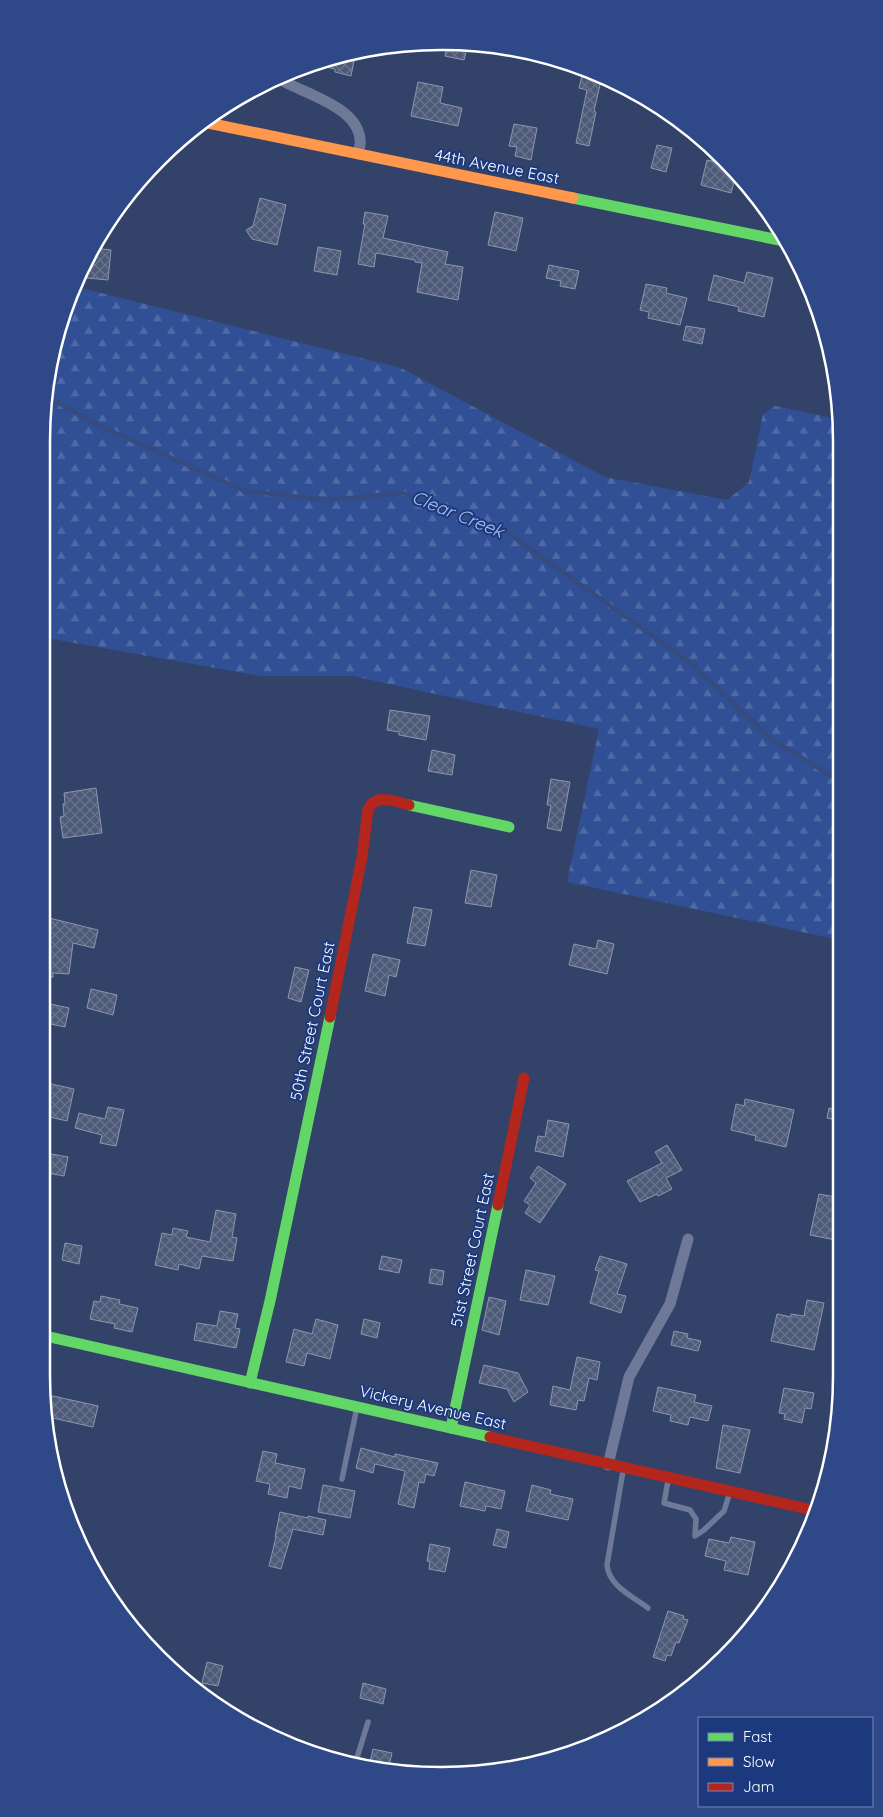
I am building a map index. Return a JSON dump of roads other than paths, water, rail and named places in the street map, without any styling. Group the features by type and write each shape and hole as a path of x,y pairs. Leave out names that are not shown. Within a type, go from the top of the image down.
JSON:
{"street":[{"path":"286,82 318,97 344,112 353,121 360,140 358,154"},
{"name":"44th Avenue East","path":"213,124 777,240"},
{"name":"50th Street Court East","path":"250,1383 270,1301 346,938 370,805 377,799 389,800 509,827"},
{"name":"51st Street Court East","path":"451,1428 524,1078"},
{"path":"608,1465 629,1377 670,1304 688,1239"},
{"name":"Vickery Avenue East","path":"50,1338 809,1509"}],"lane":[{"path":"342,1479 357,1406"},
{"path":"624,1469 607,1565 608,1575 612,1582 648,1608"},
{"path":"669,1479 664,1503 690,1510 696,1519 695,1536 724,1511 730,1492"},
{"path":"357,1757 368,1722"}],"waterway":[{"name":"Clear Creek","path":"52,400 96,424 245,491 327,500 403,493 508,533 692,664 769,738 833,777"}]}
